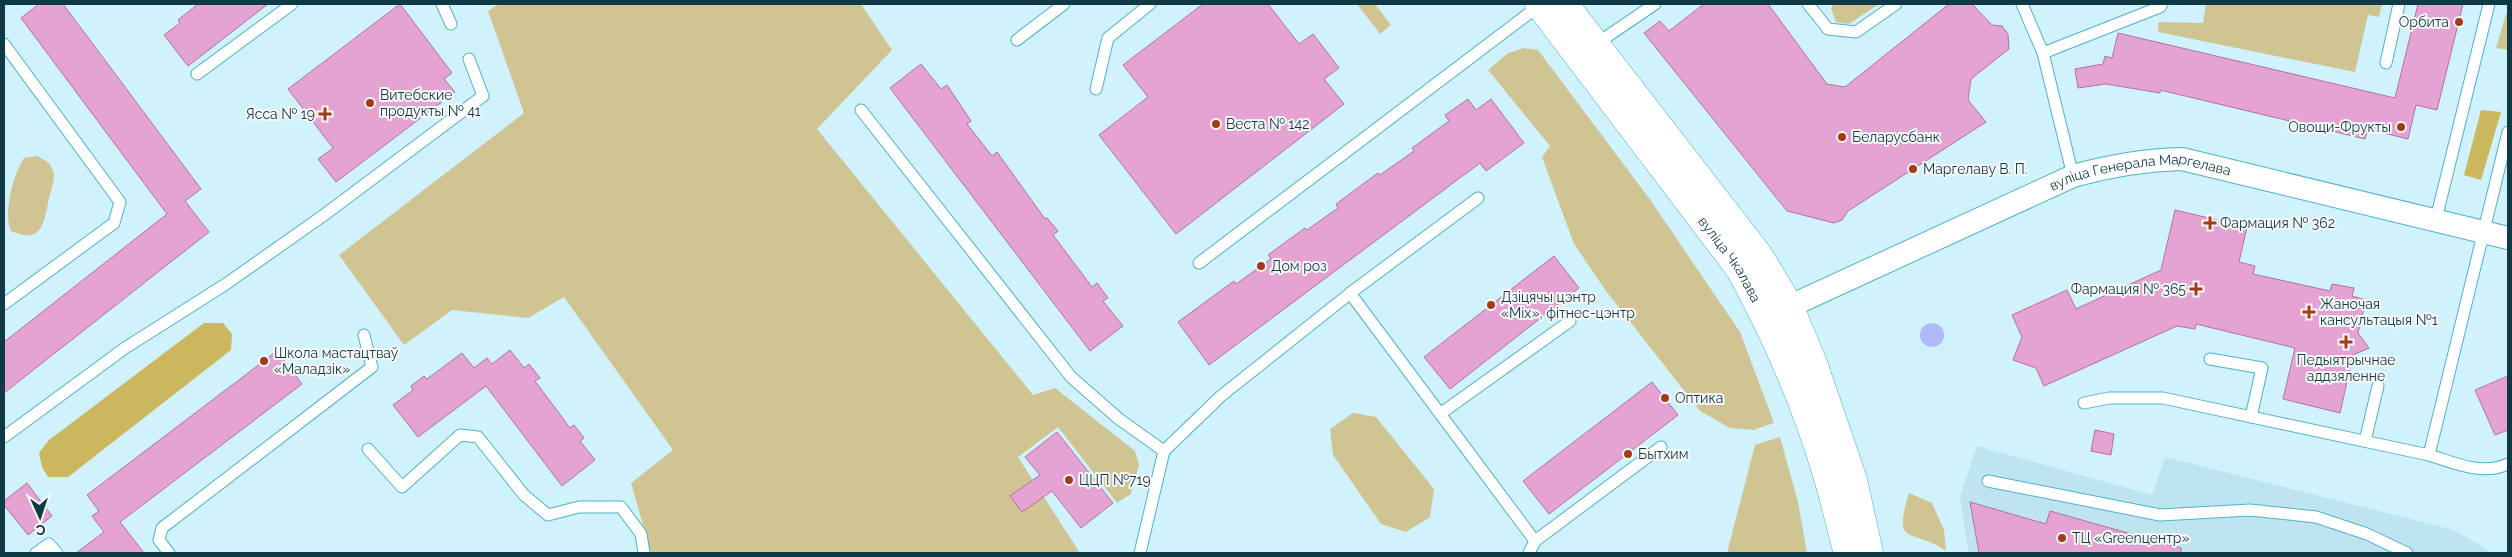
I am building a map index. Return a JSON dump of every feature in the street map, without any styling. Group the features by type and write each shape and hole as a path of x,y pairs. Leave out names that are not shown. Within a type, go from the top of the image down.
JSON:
{"main road":[{"name":"вуліца Чкалава","path":"1546,4 1588,50 1740,269 1778,312 1814,366 1853,480 1869,553"},
{"name":"вуліца Чкалава","path":"1778,312 1792,376 1826,469 1848,553"}],"street":[{"name":"вуліца Генерала Маргелава","path":"1778,312 2073,176 2109,166 2149,160 2182,159 2436,219 2508,238"}],"lane":[{"path":"197,74 292,4"},
{"path":"442,4 451,24"},
{"path":"1017,40 1064,4"},
{"path":"1096,89 1108,38 1150,4"},
{"path":"1199,263 1546,4"},
{"path":"1588,50 1655,4"},
{"path":"1808,4 1828,29 1856,32 1896,4"},
{"path":"2022,4 2043,53 2073,176"},
{"path":"2043,53 2160,7 2162,4"},
{"path":"2386,63 2399,4"},
{"path":"2436,219 2489,4"},
{"path":"4,44 120,202 114,223 4,304"},
{"path":"4,438 125,348 226,284 324,215 483,96 469,58"},
{"path":"861,110 1070,377 1119,419 1164,451"},
{"path":"2429,455 2508,132"},
{"path":"1140,553 1164,451 1221,396 1350,293 1478,198"},
{"path":"1350,293 1535,541"},
{"path":"1440,414 1570,321"},
{"path":"169,553 159,540 162,528 372,367 364,335"},
{"path":"2210,359 2262,368 2251,417"},
{"path":"2365,441 2378,386"},
{"path":"2084,403 2109,398 2163,398 2429,455 2483,470 2497,469 2508,464"},
{"path":"368,449 402,487 460,435 478,437 524,495 548,515 579,507 621,507 641,534 644,553"},
{"path":"1529,553 1535,541 1661,447"},
{"path":"1988,481 2160,516 2250,510 2316,517 2368,534 2401,552"},
{"path":"36,553 49,544 57,553"}],"shaded area":[{"path":"499,4 861,4 892,50 817,129 1033,395 1055,388 1135,451 1139,465 1131,494 1117,503 1058,427 1018,457 1080,553 651,553 631,483 673,450 564,297 528,318 452,310 404,345 339,255 524,113 488,11"},
{"path":"1357,4 1375,4 1391,25 1380,34"},
{"path":"1834,4 1879,4 1849,24 1836,22 1831,8"},
{"path":"2206,4 2382,4 2379,17 2368,15 2355,72 2158,32 2159,22 2203,23"},
{"path":"2506,14 2508,14 2508,50 2496,48"},
{"path":"1524,48 1538,50 1651,201 1740,332 1774,423 1753,430 1730,428 1700,411 1606,291 1574,244 1542,157 1550,146 1488,70 1508,53"},
{"path":"2481,110 2501,112 2481,180 2464,175"},
{"path":"37,156 47,162 52,168 54,174 53,184 40,229 29,235 21,235 11,231 9,224 10,194 16,174 24,158"},
{"path":"204,323 223,323 232,334 231,350 68,477 48,477 42,467 39,453 49,440"},
{"path":"1353,413 1376,417 1434,489 1430,517 1406,532 1381,524 1333,455 1330,429"},
{"path":"1780,437 1798,502 1807,553 1727,553 1755,445"},
{"path":"1977,446 2152,495 2165,457 2454,530 2492,553 1969,553 1960,497"},
{"path":"1909,493 1932,503 1944,530 1946,551 1908,534 1904,530 1904,511"}],"water":[{"path":"1932,323 1940,327 1944,335 1940,343 1932,347 1924,343 1920,335 1924,327"}],"building":[{"path":"39,4 63,4 201,189 185,201 209,232 4,393 4,342 167,214 21,18"},
{"path":"198,4 268,4 188,66 164,35 180,23 178,20"},
{"name":"Витебские продукты № 41","path":"400,4 452,73 444,79 455,92 336,182 318,159 333,148 288,89"},
{"name":"Веста № 142","path":"1203,4 1268,4 1299,44 1313,34 1339,68 1324,79 1344,104 1176,234 1099,135 1148,97 1123,65"},
{"path":"1704,4 1768,4 1827,84 1845,87 1949,4 1972,4 1992,25 2002,26 2008,34 2009,49 1971,79 1968,100 1986,122 1848,211 1842,220 1834,223 1787,211 1644,33 1660,21 1669,31"},
{"path":"2418,4 2463,4 2437,110 2416,105 2408,139 2368,129 2365,139 2160,90 2160,93 2106,84 2078,88 2075,69 2103,64 2105,56 2112,58 2118,33 2395,98"},
{"path":"921,64 941,89 947,85 971,121 967,124 992,156 997,152 1045,219 1047,218 1058,231 1053,235 1092,287 1097,283 1108,298 1103,301 1123,326 1090,351 890,88"},
{"path":"1468,99 1476,110 1491,99 1524,143 1486,171 1480,163 1209,365 1178,322 1234,281 1236,284 1271,259 1268,255 1305,228 1307,230 1338,208 1336,204 1378,173 1380,175 1414,151 1412,148 1449,121 1445,115"},
{"path":"2175,210 2247,227 2239,262 2255,266 2253,274 2330,291 2332,284 2354,288 2352,296 2366,300 2358,333 2369,348 2353,355 2340,413 2283,399 2295,348 2196,324 2195,329 2177,326 2044,386 2036,368 2013,360 2022,337 2012,315 2067,290 2076,309 2161,270"},
{"path":"1554,256 1579,288 1450,389 1424,357"},
{"path":"510,350 524,368 529,364 540,378 535,381 570,428 574,425 584,438 580,441 595,460 562,486 486,386 418,437 393,405 413,390 411,386 424,376 427,379 462,353 474,368 487,358 492,364"},
{"path":"277,351 302,384 120,522 144,553 76,553 104,532 92,516 99,511 87,495"},
{"path":"2508,376 2508,430 2495,435 2475,390"},
{"path":"1652,382 1678,415 1549,514 1523,481"},
{"path":"2095,430 2114,434 2111,455 2091,451"},
{"name":"ЦЦП №719","path":"1057,432 1113,503 1081,528 1052,491 1022,512 1010,496 1040,475 1025,457"},
{"path":"27,483 52,516 28,535 4,505 4,501"},
{"name":"ТЦ «Greenцентр»","path":"1970,502 2046,524 2050,511 2181,548 2181,553 1979,553"}],"place":[{"name":"Орбита","path":"2459,22"},
{"name":"Витебские продукты № 41","path":"370,103"},
{"name":"Ясса № 19","path":"325,114"},
{"name":"Веста № 142","path":"1216,124"},
{"name":"Овощи-Фрукты","path":"2401,127"},
{"name":"Беларусбанк","path":"1842,137"},
{"name":"Маргелаву В. П.","path":"1913,169"},
{"name":"Фармация № 362","path":"2210,223"},
{"name":"Дом роз","path":"1261,266"},
{"name":"Фармация № 365","path":"2196,289"},
{"name":"Дзіцячы цэнтр «Mix», фітнес-цэнтр","path":"1491,305"},
{"name":"Жаночая кансультацыя №1","path":"2309,312"},
{"name":"Педыятрычнае аддзяленне","path":"2346,342"},
{"name":"Школа мастацтваў «Маладзік»","path":"264,361"},
{"name":"Оптика","path":"1665,398"},
{"name":"Бытхим","path":"1628,454"},
{"name":"ЦЦП №719","path":"1069,480"},
{"name":"ТЦ «Greenцентр»","path":"2062,538"}]}
